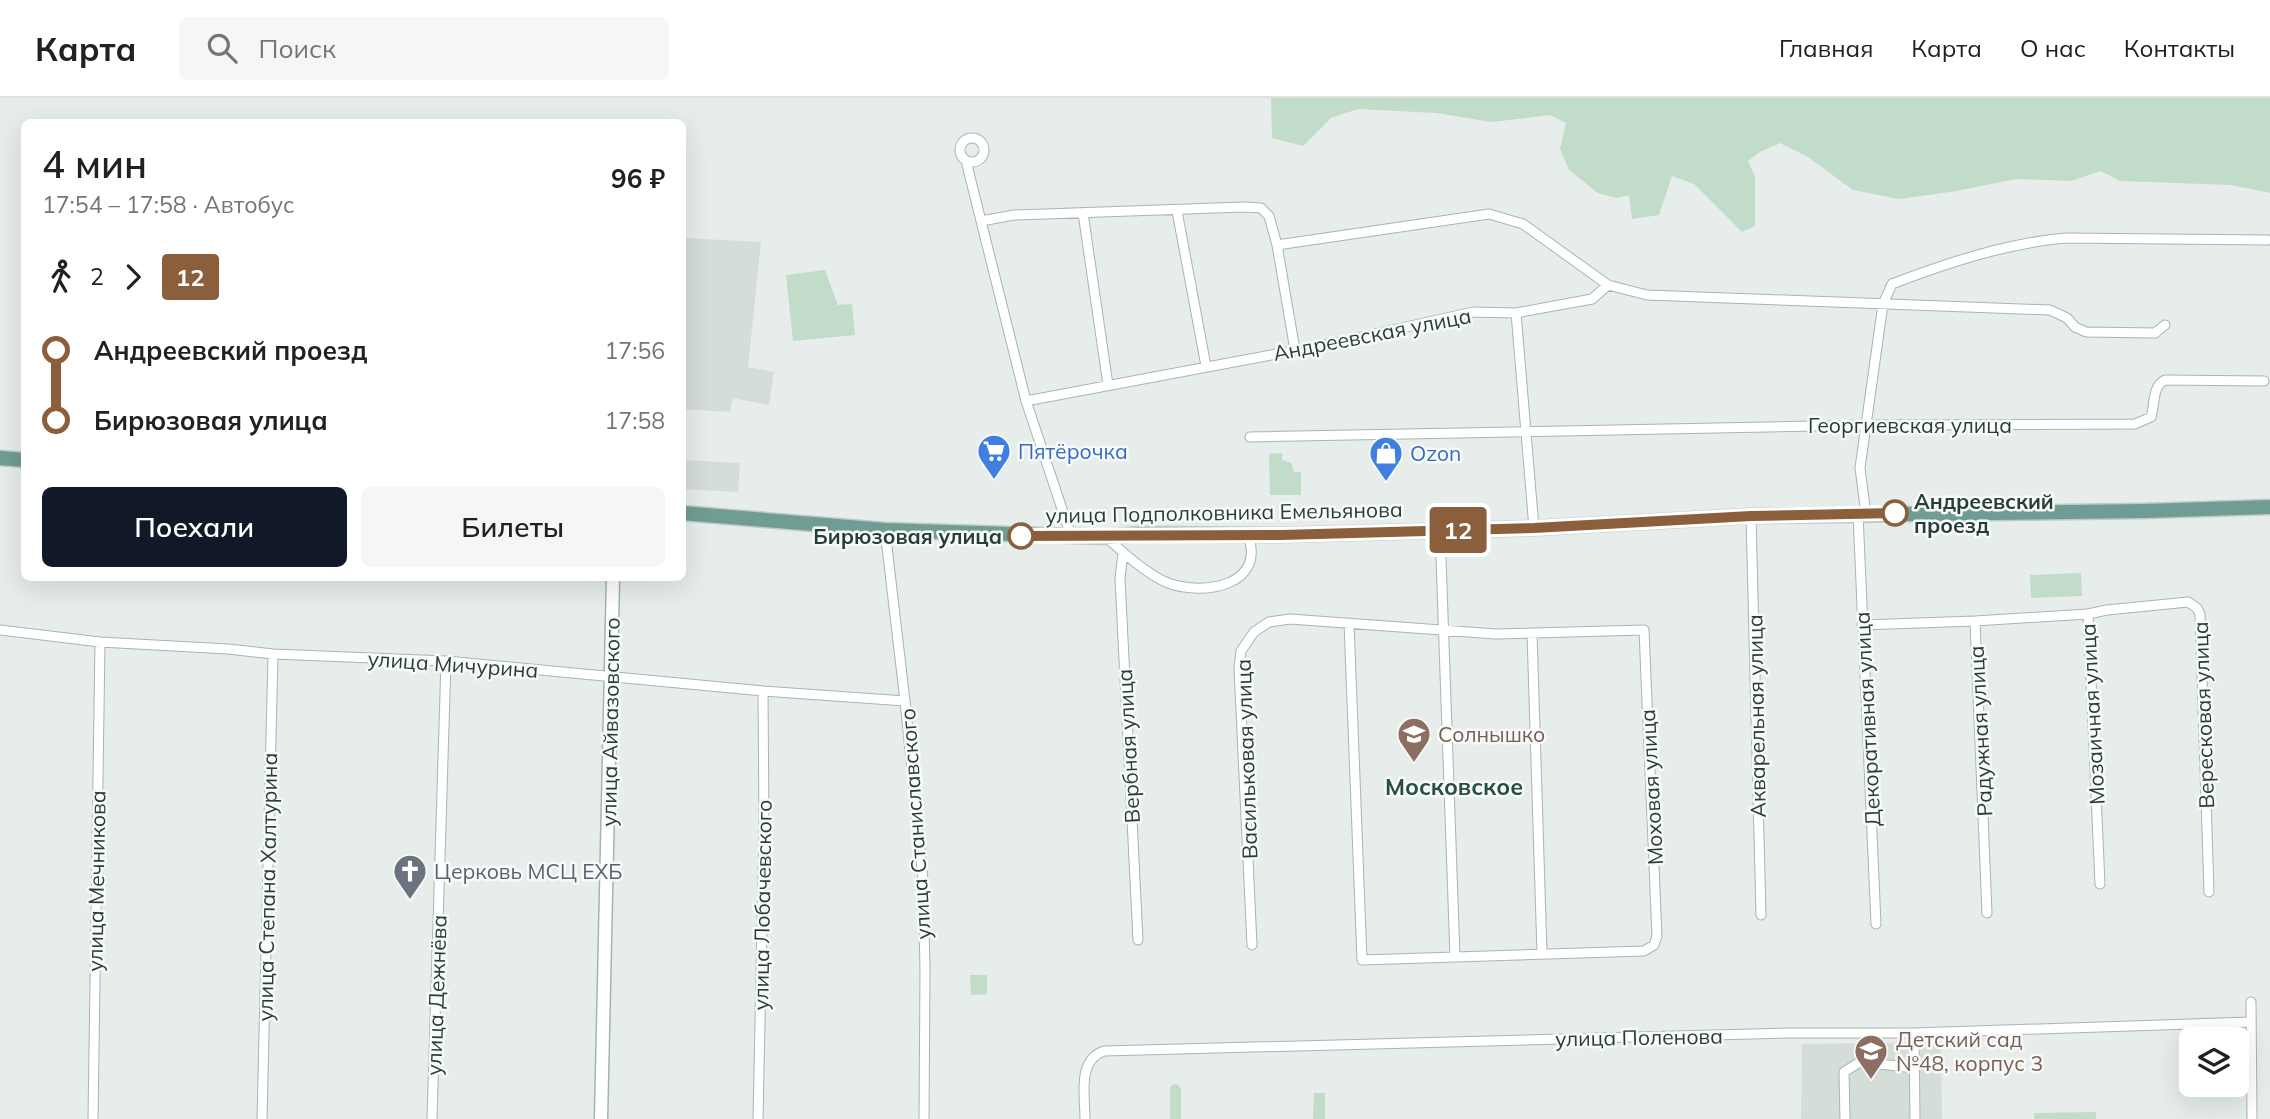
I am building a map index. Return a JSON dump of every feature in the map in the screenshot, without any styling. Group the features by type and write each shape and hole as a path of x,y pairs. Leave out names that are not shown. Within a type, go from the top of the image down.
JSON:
{"main road":[{"path":"0,458 21,460"},
{"name":"улица Подполковника Емельянова","path":"686,513 885,530 1107,537 1138,534 1248,535 1534,528 1751,516 2270,507"}],"street":[{"path":"966,161 1026,401 1071,536"},
{"path":"981,221 1014,215 1261,208 1269,216 1277,244 1295,350"},
{"path":"1177,211 1206,366"},
{"path":"1083,213 1108,385"},
{"path":"1277,244 1489,214 1523,224 1608,285 1647,295 2050,310 2086,332 2155,333 2165,325"},
{"path":"1883,304 1892,284 1930,269 2038,240 2268,240"},
{"name":"Андреевская улица","path":"1026,401 1295,350 1473,312 1516,313 1592,299 1608,285"},
{"name":"Декоративная улица","path":"1876,924 1862,625 1860,468 1883,304"},
{"path":"1516,313 1534,528"},
{"name":"Георгиевская улица","path":"1250,437 1867,425 2135,424 2151,417 2156,389 2159,383 2165,380 2264,381"},
{"name":"Акварельная улица","path":"1751,516 1761,915"},
{"name":"улица Станиславского","path":"885,530 923,880 924,1119"},
{"path":"1440,530 1455,957"},
{"path":"1107,537 1123,552 1167,583 1185,587 1212,587 1232,583 1244,575 1250,560 1248,535"},
{"name":"Вербная улица","path":"1123,552 1120,579 1138,940"},
{"name":"улица Айвазовского","path":"601,1119 613,581"},
{"name":"Вересковая улица","path":"2088,614 2188,602 2200,614 2209,892"},
{"name":"Мозаичная улица","path":"1975,621 2088,614 2100,884"},
{"name":"Васильковая улица","path":"1252,945 1239,668 1241,651 1254,632 1269,622 1290,619 1349,623"},
{"name":"Радужная улица","path":"1862,625 1975,621 1987,913"},
{"name":"Моховая улица","path":"1349,623 1444,632 1532,634 1644,630 1657,936 1654,945 1644,951 1362,960 1349,623"},
{"name":"улица Мичурина","path":"0,630 100,642 272,654 446,661 763,691 905,701"},
{"path":"1532,634 1542,953"},
{"name":"улица Мечникова","path":"93,1119 100,642"},
{"name":"улица Степана Халтурина","path":"262,1119 272,654"},
{"name":"улица Дежнёва","path":"432,1119 446,661"},
{"name":"улица Лобачевского","path":"758,1119 764,827 763,691"},
{"path":"2250,1002 2252,1119"},
{"name":"улица Поленова","path":"1085,1119 1086,1066 1093,1056 1104,1051 1788,1033 1914,1033 2251,1022"},
{"path":"1914,1033 1915,1119"},
{"path":"1845,1119 1844,1072 1860,1062 1914,1068"}],"shaded area":[{"path":"686,238 761,242 748,367 774,372 769,405 733,398 730,412 686,409"},
{"path":"686,460 740,463 738,492 686,489"},
{"name":"Детский сад №48, корпус 3","path":"1941,1042 1942,1119 1801,1119 1802,1044"}],"green space":[{"path":"1271,98 2270,98 2270,193 2231,185 2120,181 2101,171 2071,181 2016,179 1899,199 1853,190 1808,157 1780,143 1748,161 1755,177 1755,226 1742,232 1694,184 1672,176 1659,215 1632,219 1629,195 1617,198 1598,193 1569,170 1560,149 1566,123 1550,115 1492,122 1436,113 1358,109 1331,118 1303,146 1272,138"},
{"path":"825,270 838,305 852,304 855,335 793,341 786,275"},
{"path":"1282,453 1282,460 1291,463 1294,472 1301,472 1301,495 1270,495 1269,454"},
{"path":"2081,573 2082,596 2031,598 2030,575"},
{"path":"970,975 987,975 987,994 971,995"},
{"path":"1177,1084 1181,1089 1181,1119 1170,1119 1170,1089"},
{"path":"1314,1093 1325,1093 1325,1119 1313,1119"},
{"path":"2096,1112 2096,1119 2034,1119 2034,1113"}],"bus line":[{"name":"12","path":"1021,536 1281,535 1534,528 1751,516 1895,513"}],"place":[{"name":"Пятёрочка","path":"994,481"},
{"name":"Ozon","path":"1386,483"},
{"name":"Андреевский проезд","path":"1895,513"},
{"name":"Бирюзовая улица","path":"1021,536"},
{"name":"Солнышко","path":"1414,764"},
{"name":"Церковь МСЦ ЕХБ","path":"410,901"},
{"name":"Детский сад №48, корпус 3","path":"1871,1081"}],"district":[{"name":"Московское","path":"1454,786"}]}
